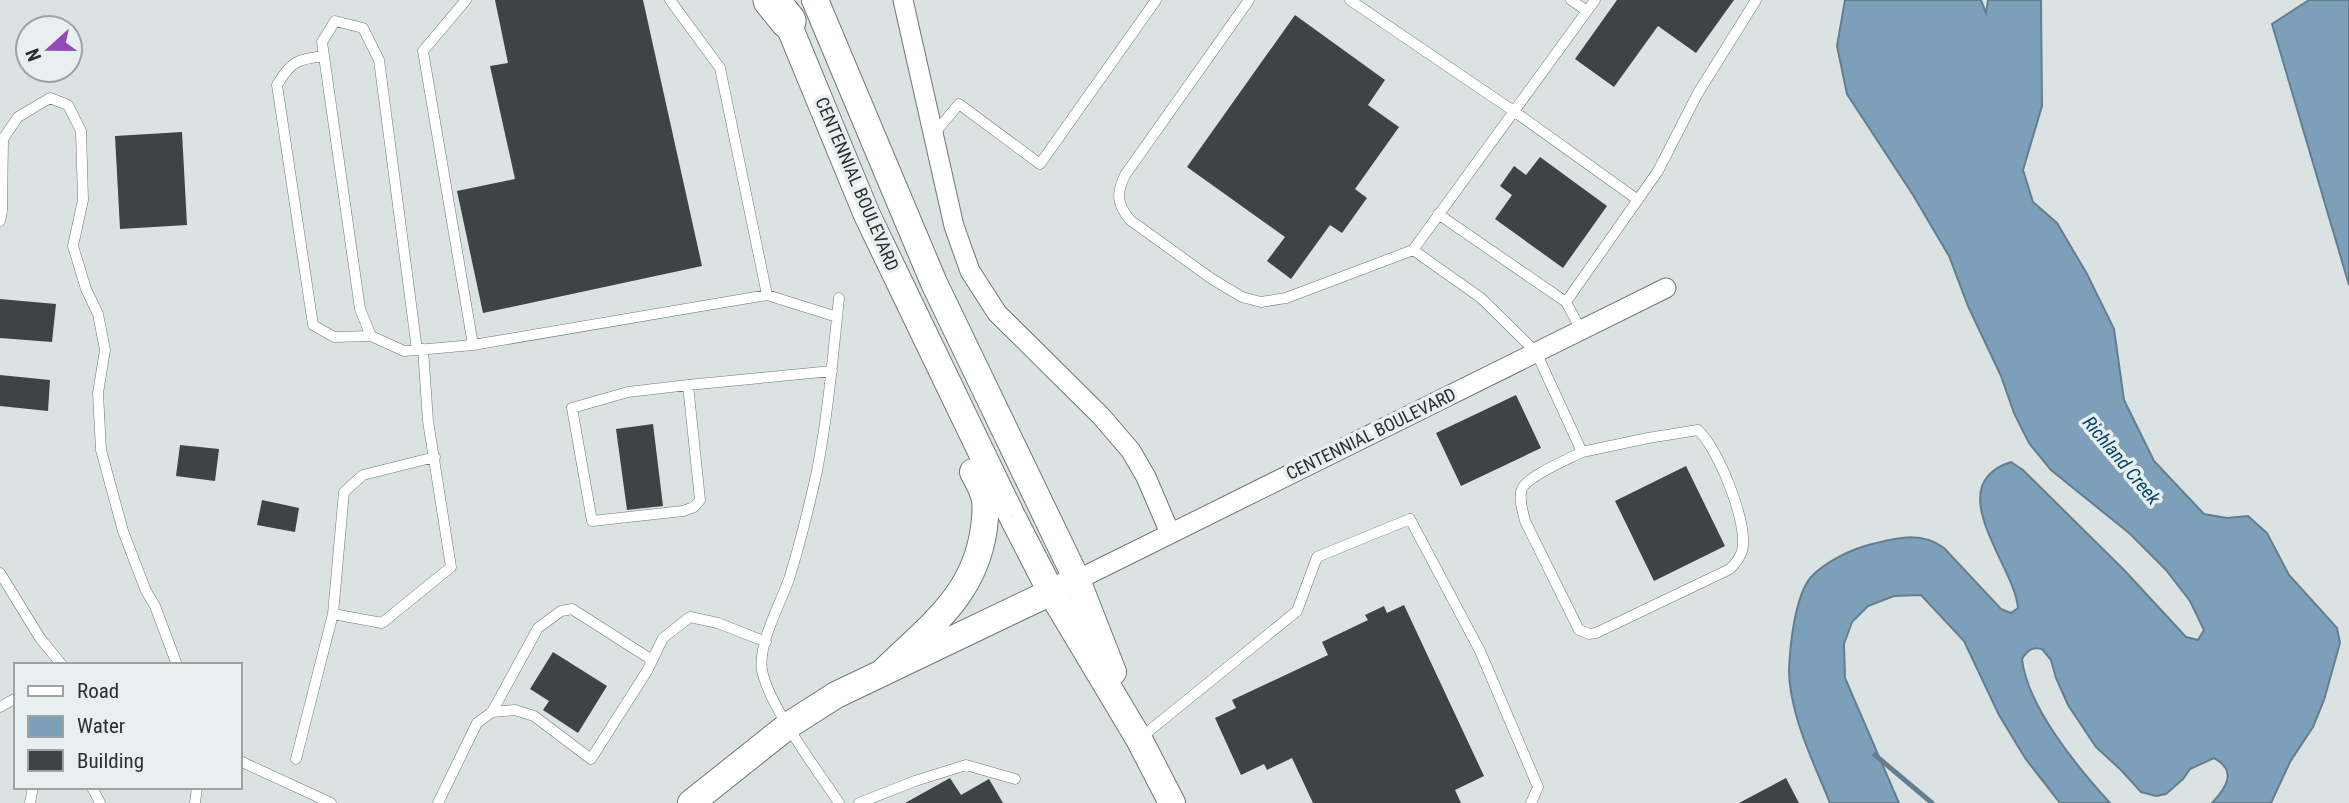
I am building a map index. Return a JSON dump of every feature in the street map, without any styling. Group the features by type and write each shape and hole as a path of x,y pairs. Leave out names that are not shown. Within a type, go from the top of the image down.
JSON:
{"main road":[{"name":"CENTENNIAL BOULEVARD","path":"788,5 867,215 1051,593 1139,739"},
{"name":"CENTENNIAL BOULEVARD","path":"788,5 934,283 1077,580 1139,739"},
{"path":"867,215 892,304 985,497 981,545 966,585 952,604 886,670"},
{"name":"CENTENNIAL BOULEVARD","path":"691,803 789,725 836,695 1077,580"},
{"path":"1139,739 1172,803"}],"street":[{"path":"903,0 954,226 970,271 982,294 997,313 1101,416 1131,451 1146,477 1170,533"},
{"name":"CENTENNIAL BOULEVARD","path":"1077,580 1666,288"}],"lane":[{"path":"466,0 423,51 474,345"},
{"path":"670,0 720,68 767,295"},
{"path":"933,135 959,104 1040,164 1156,0"},
{"path":"1249,0 1125,175 1118,189 1118,201 1130,220 1212,279 1242,297 1261,302 1286,298 1413,250 1595,0"},
{"path":"1350,0 1515,112 1638,200"},
{"path":"1571,0 1587,11"},
{"path":"1566,302 1658,171 1698,93 1756,0"},
{"path":"333,614 382,623 451,567 428,421 379,60 363,28 335,21 322,41 360,309 371,336"},
{"path":"324,56 301,58 285,71 277,85 313,325 334,337 371,336 404,351 474,345 767,295 837,317"},
{"path":"0,221 3,139 18,117 50,98 68,105 81,131 83,200 73,246 86,289 99,314 105,350 99,393 101,450 123,531 176,663"},
{"path":"1438,214 1566,302 1581,330"},
{"path":"1413,250 1481,298 1536,352 1583,452"},
{"path":"839,298 832,371 817,472 789,579 762,652 767,686 839,803"},
{"path":"688,385 700,500 694,507 682,511 592,522 572,408 628,392 688,385 832,371"},
{"path":"1698,430 1709,439 1739,511 1744,536 1738,561 1730,569 1596,633 1589,634 1579,630 1525,522 1520,502 1522,488 1528,480 1583,452 1698,430"},
{"path":"296,759 333,614 344,492 363,475 435,457"},
{"path":"1139,739 1297,611 1317,557 1409,519 1480,651 1538,787 1531,803"},
{"path":"0,573 40,638 60,663"},
{"path":"438,803 477,723 492,712 538,628 561,611 572,609 652,660"},
{"path":"492,712 515,710 534,716 591,760 663,638 690,617 766,642"},
{"path":"242,761 331,803"},
{"path":"859,803 966,765 1015,779"}],"water":[{"name":"Richland Creek","path":"1845,0 1981,0 1986,13 1988,0 2041,0 2042,106 2023,170 2033,202 2057,223 2087,274 2114,329 2124,400 2154,461 2204,514 2227,518 2248,516 2267,533 2289,575 2337,628 2340,643 2324,700 2313,727 2290,762 2271,803 2212,803 2225,786 2228,774 2226,768 2214,758 2190,769 2166,794 2156,796 2141,792 2096,747 2068,705 2051,660 2042,649 2035,648 2022,659 2033,696 2069,754 2110,803 2060,803 2025,758 1999,715 1964,641 1921,595 1894,596 1868,606 1852,622 1844,644 1845,678 1899,803 1830,803 1800,729 1790,681 1794,621 1806,585 1817,571 1848,552 1909,537 1927,539 1944,548 2001,609 2011,613 2018,608 2014,591 1986,528 1981,507 1981,489 1991,473 2011,462 2023,470 2125,571 2186,637 2198,640 2204,630 2190,601 2166,570 2129,533 2051,470 2029,443 1968,306 1949,256 1847,94 1837,46"},
{"path":"2309,0 2349,0 2349,285 2272,24"}],"building":[{"path":"495,0 643,0 702,266 483,313 457,191 515,179 490,66 508,63"},
{"path":"1617,0 1734,0 1696,53 1658,26 1614,87 1575,59"},
{"path":"1295,15 1385,80 1368,105 1399,127 1355,189 1367,198 1342,233 1330,225 1291,279 1267,261 1285,237 1187,167"},
{"path":"182,132 187,225 120,229 115,136"},
{"path":"1540,157 1607,206 1563,268 1495,219 1512,195 1500,186 1514,166 1526,175"},
{"path":"0,299 56,304 52,342 0,338"},
{"path":"0,375 50,380 48,411 0,406"},
{"path":"1516,395 1541,448 1461,486 1436,433"},
{"path":"653,424 663,506 627,510 616,429"},
{"path":"180,445 219,449 215,481 176,476"},
{"path":"1686,466 1725,546 1654,581 1615,501"},
{"path":"262,500 299,508 295,532 257,525"},
{"path":"1404,605 1484,776 1455,790 1461,803 1313,803 1292,758 1267,770 1264,764 1241,775 1215,718 1236,708 1232,700 1328,655 1322,642 1368,620 1365,615 1384,606 1387,613"},
{"path":"553,652 607,686 578,733 543,710 549,701 530,689"},
{"path":"950,778 961,795 989,779 1003,803 905,803"},
{"path":"1786,778 1799,803 1739,803"}],"waterway":[{"path":"1875,755 1932,803"}]}
